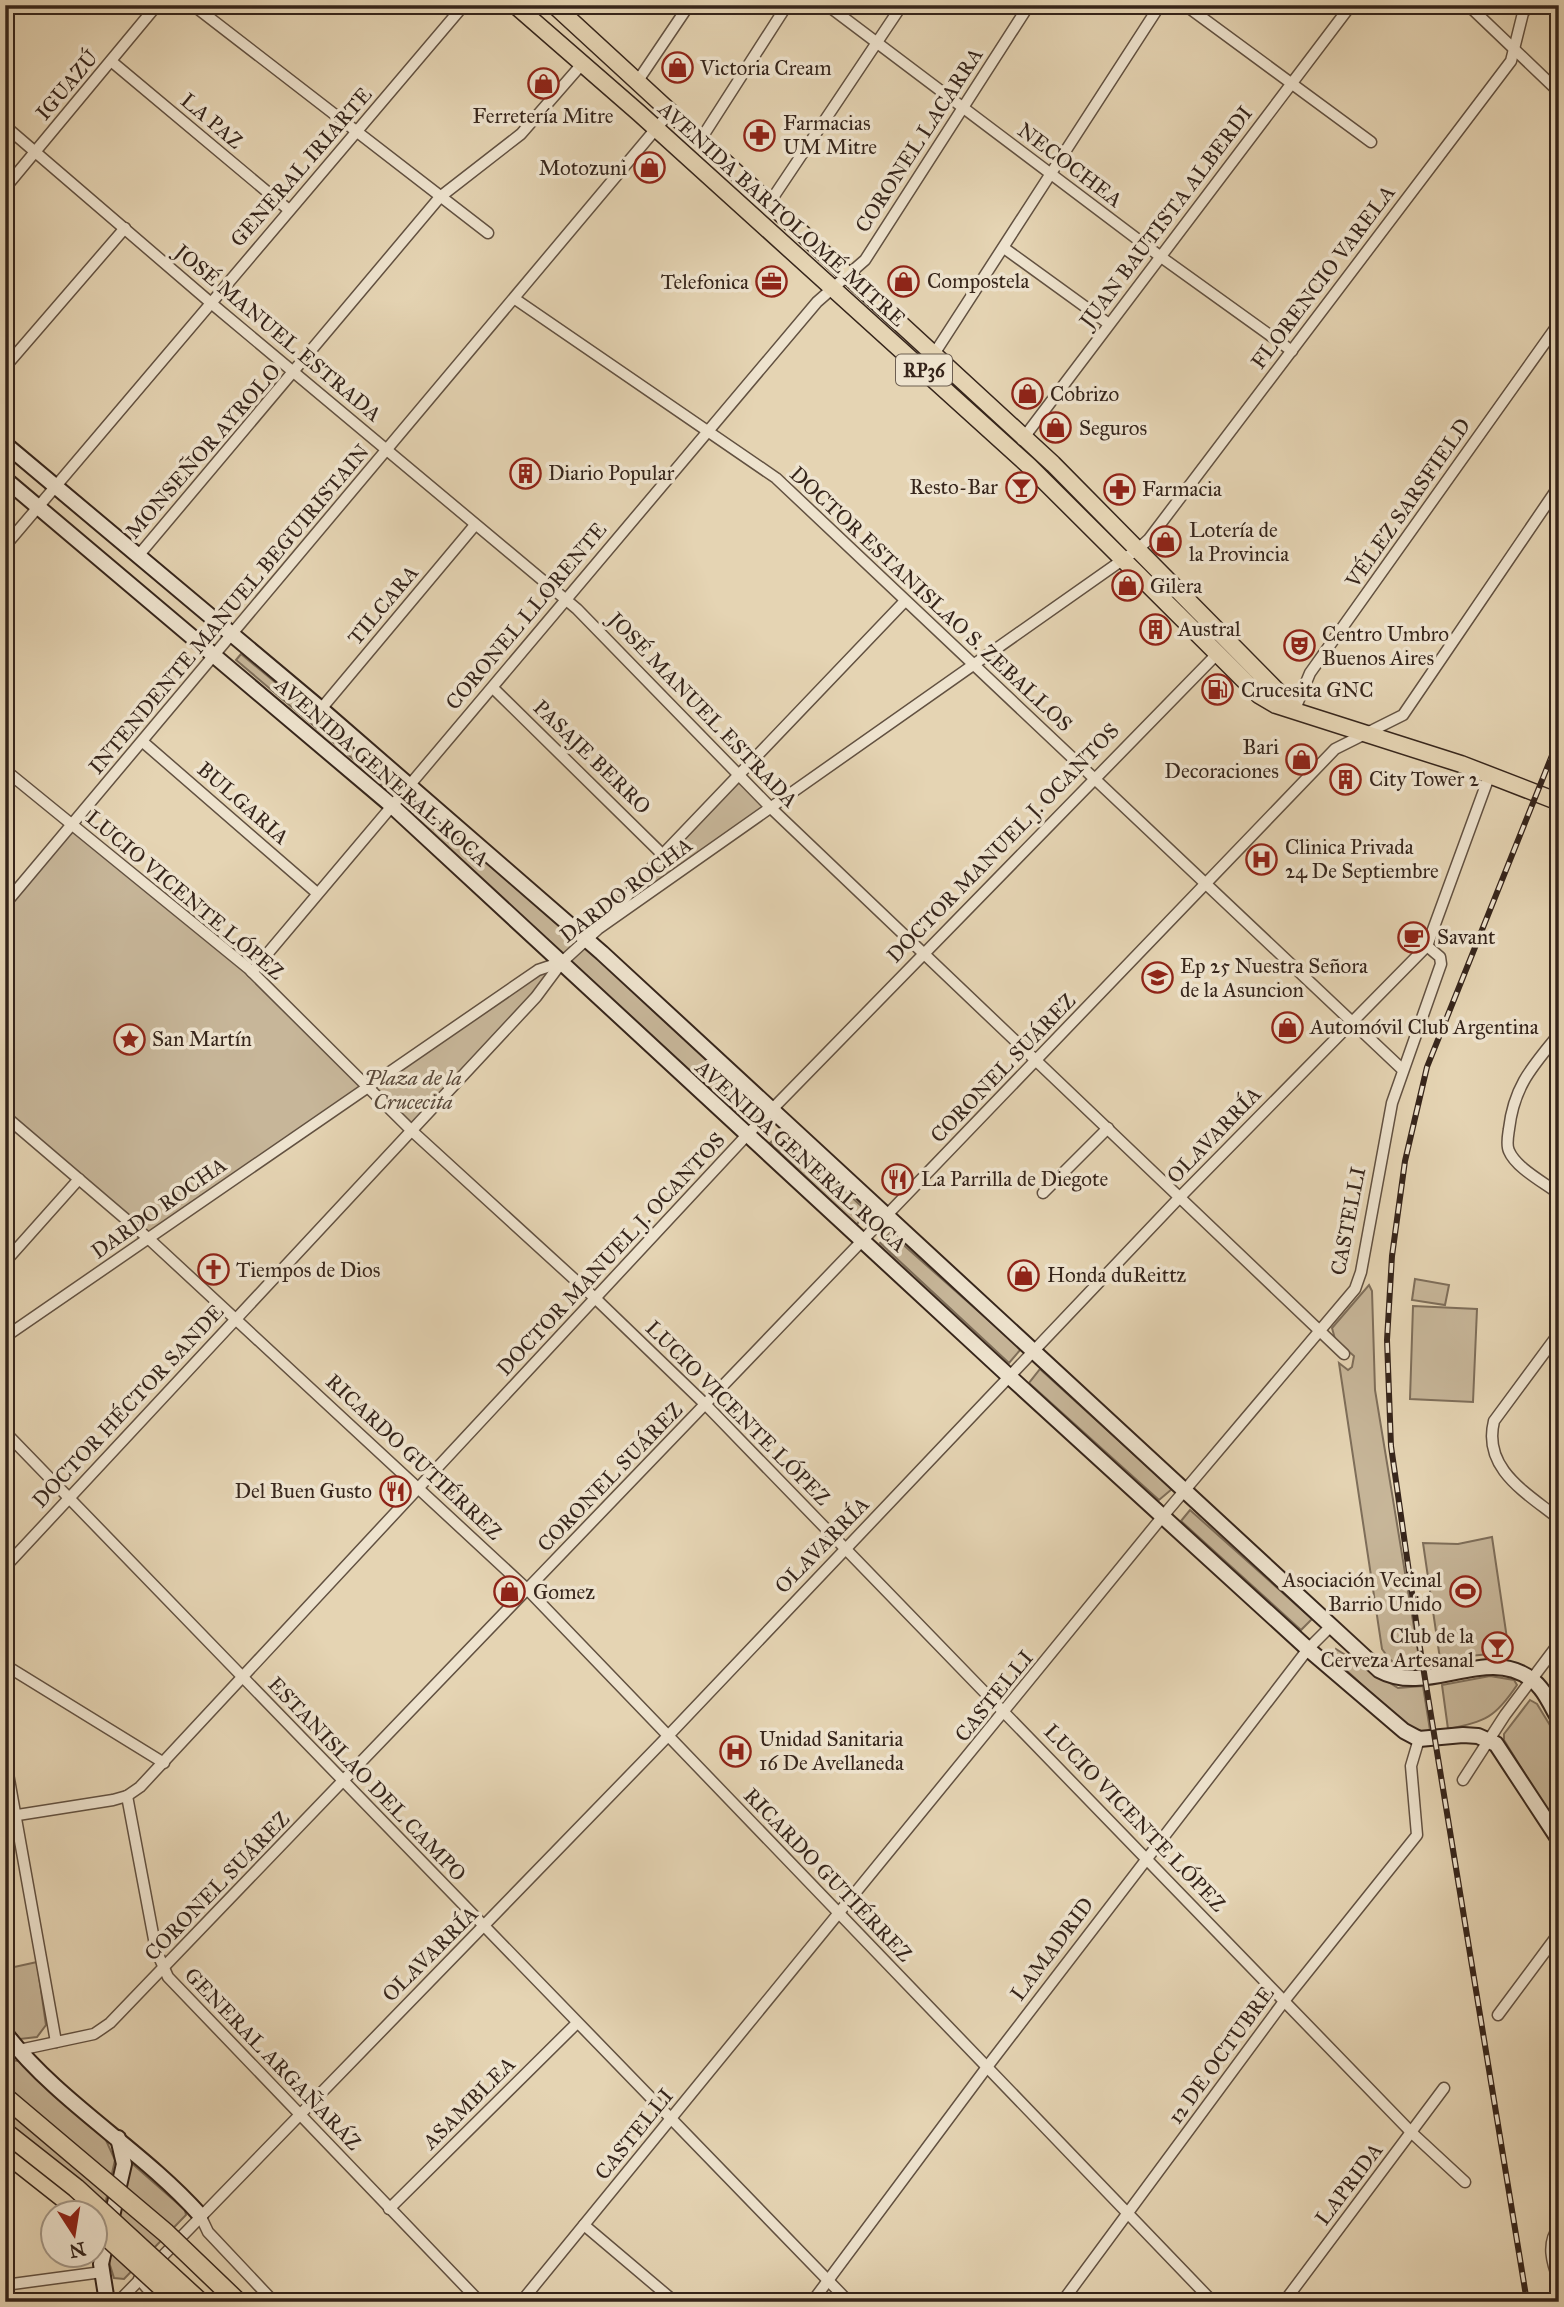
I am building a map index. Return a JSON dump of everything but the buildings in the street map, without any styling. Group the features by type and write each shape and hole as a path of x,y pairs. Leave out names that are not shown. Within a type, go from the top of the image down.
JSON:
{"highway":[{"path":"5,2097 156,2224 238,2302"},
{"path":"5,2132 76,2189 200,2302"},
{"path":"5,2152 62,2198"},
{"path":"108,2238 178,2302"}],"main road":[{"name":"AVENIDA BARTOLOMÉ MITRE","path":"515,5 834,288 1013,453 1131,554 1295,709"},
{"name":"AVENIDA BARTOLOMÉ MITRE","path":"561,8 637,82 849,274 1024,438 1131,554 1216,655 1259,695 1276,705 1490,774 1559,802"},
{"name":"AVENIDA GENERAL ROCA","path":"5,444 409,784 585,939 1379,1670 1401,1680 1496,1667 1510,1669 1532,1679"},
{"name":"AVENIDA GENERAL ROCA","path":"5,479 391,805 562,962 589,992 1308,1649 1404,1731 1419,1739"},
{"path":"1532,1679 1559,1719"},
{"path":"1419,1739 1463,1735 1490,1740 1501,1749 1559,1840"},
{"path":"5,2033 12,2052 118,2137 200,2215"},
{"path":"107,2302 102,2272 124,2164 118,2137"}],"street":[{"name":"IGUAZÚ","path":"5,188 157,5"},
{"path":"193,5 488,233"},
{"name":"GENERAL IRIARTE","path":"5,546 464,5"},
{"path":"637,82 688,5"},
{"path":"701,139 787,5"},
{"name":"NECOCHEA","path":"827,5 879,41 1160,257 1292,351"},
{"path":"770,202 902,5"},
{"name":"CORONEL LACARRA","path":"834,288 865,260 1029,5"},
{"path":"934,354 1160,5"},
{"path":"1185,5 1371,142"},
{"name":"JUAN BAUTISTA ALBERDI","path":"1013,453 1351,5"},
{"path":"1468,5 1559,92"},
{"name":"FLORENCIO VARELA","path":"1131,554 1149,539 1516,51 1524,13 1530,5"},
{"name":"LA PAZ","path":"111,61 289,210"},
{"name":"MONSEÑOR AYROLO","path":"138,556 440,197 521,134 582,64"},
{"name":"INTENDENTE MANUEL BEGUIRISTAIN","path":"5,904 143,743 670,112"},
{"name":"JOSÉ MANUEL ESTRADA","path":"5,126 211,303 566,600 772,809 1344,1354"},
{"path":"5,367 125,229"},
{"path":"1004,248 1110,324"},
{"name":"CORONEL LLORENTE","path":"252,972 707,430 817,302 834,288"},
{"name":"DOCTOR ESTANISLAO S. ZEBALLOS","path":"515,299 776,478 1403,1070"},
{"name":"VÉLEZ SARSFIELD","path":"1295,709 1310,674 1559,323"},
{"name":"CORONEL SUÁREZ","path":"12,2052 103,2029 343,1783 1335,748 1363,732 1403,715 1559,486"},
{"name":"TILCARA","path":"321,709 475,525"},
{"name":"DARDO ROCHA","path":"5,1337 538,970 562,962 598,929 1131,554"},
{"path":"598,929 663,855 904,601"},
{"name":"DOCTOR MANUEL J. OCANTOS","path":"127,1796 164,1763 243,1679 747,1135 1093,777 1216,655"},
{"name":"PASAJE BERRO","path":"493,688 663,855"},
{"name":"BULGARIA","path":"143,743 317,893"},
{"name":"LUCIO VICENTE LÓPEZ","path":"5,770 252,972 371,1087 412,1131 596,1299 706,1405 1412,2133 1465,2182"},
{"name":"OLAVARRÍA","path":"118,2302 484,1927 1180,1198 1427,946 1490,774"},
{"name":"CASTELLI","path":"521,2302 1006,1712 1163,1516 1359,1282 1385,1130 1403,1070 1441,964 1440,957 1427,946"},
{"name":"DOCTOR HÉCTOR SANDE","path":"5,1567 536,997 562,962"},
{"path":"523,981 536,987 536,997"},
{"path":"1559,1034 1518,1087 1511,1114 1509,1152 1559,1194"},
{"name":"RICARDO GUTIÉRREZ","path":"5,1116 149,1239 528,1590 1213,2302"},
{"path":"1043,1193 1108,1128"},
{"path":"5,1262 79,1179"},
{"path":"1559,1333 1493,1421 1491,1434 1497,1463 1504,1475 1559,1519"},
{"name":"ESTANISLAO DEL CAMPO","path":"5,1433 576,2024 849,2302"},
{"name":"LAMADRID","path":"812,2302 986,2067 1146,1858 1308,1649 1331,1626"},
{"path":"1462,1780 1559,1643"},
{"path":"5,1665 164,1763"},
{"name":"12 DE OCTUBRE","path":"1062,2302 1285,2000 1417,1835 1412,1766 1419,1739"},
{"path":"5,1757 10,1816 56,2042"},
{"path":"10,1816 127,1796"},
{"name":"GENERAL ARGAÑARÁZ","path":"127,1796 156,1950 163,1969 298,2115 480,2302"},
{"path":"1498,2015 1559,1933"},
{"name":"ASAMBLEA","path":"389,2209 576,2024"},
{"name":"LAPRIDA","path":"1284,2302 1444,2088"},
{"path":"200,2215 208,2232 274,2302"},
{"path":"584,2225 675,2302"},
{"path":"1559,2227 1551,2241 1559,2281"},
{"path":"5,2286 102,2272"},
{"path":"139,2279 159,2302"}],"green space":[{"path":"241,654 392,779 386,787 236,660"},
{"path":"739,774 772,809 598,929"},
{"name":"Plaza de la Crucecita","path":"409,784 771,1110 747,1135 562,963 412,1131 371,1087 538,970 561,962 391,805"},
{"path":"72,827 248,968 371,1087 149,1239 5,1116 5,904"},
{"path":"780,1133 868,1212 856,1225 770,1143"},
{"path":"890,1233 1021,1349 1009,1363 880,1243"},
{"path":"1415,1279 1449,1285 1445,1305 1412,1300"},
{"path":"1369,1285 1372,1291 1375,1390 1421,1670 1408,1670 1398,1666 1382,1649 1339,1363 1348,1370 1352,1367 1354,1356 1335,1339 1332,1328"},
{"path":"1413,1306 1477,1309 1473,1402 1410,1399"},
{"path":"1040,1369 1172,1489 1159,1500 1029,1383"},
{"path":"1190,1510 1312,1619 1301,1630 1181,1521"},
{"name":"Asociación Vecinal Barrio Unido","path":"1492,1537 1509,1652 1440,1659 1423,1543 1458,1544"},
{"path":"1336,1649 1398,1688 1423,1686 1430,1730 1421,1733 1411,1730 1333,1658"},
{"path":"1490,1676 1514,1680 1517,1685 1502,1705 1489,1716 1448,1729 1442,1685"},
{"path":"1530,1700 1537,1704 1559,1740 1559,1829 1504,1740 1504,1734"},
{"path":"37,1962 46,2025 37,2037 20,2039 5,2020 5,1969"},
{"path":"5,2060 21,2061 105,2138 115,2160 107,2198 56,2198 5,2157"},
{"path":"128,2160 185,2210 186,2215 124,2279 114,2278 109,2262"}],"railway":[{"path":"1527,2302 1419,1642 1391,1446 1387,1340 1392,1256 1405,1161 1427,1067 1559,738"}],"place":[{"name":"Victoria Cream","path":"677,68"},
{"name":"Ferretería Mitre","path":"543,84"},
{"name":"Farmacias UM Mitre","path":"760,135"},
{"name":"Motozuni","path":"650,168"},
{"name":"Compostela","path":"904,281"},
{"name":"Telefonica","path":"772,282"},
{"name":"Cobrizo","path":"1027,394"},
{"name":"Seguros","path":"1056,428"},
{"name":"Diario Popular","path":"525,473"},
{"name":"Resto-Bar","path":"1021,487"},
{"name":"Farmacia","path":"1119,489"},
{"name":"Lotería de la Provincia","path":"1166,542"},
{"name":"Gilera","path":"1127,586"},
{"name":"Austral","path":"1155,629"},
{"name":"Centro Umbro Buenos Aires","path":"1299,646"},
{"name":"Crucesita GNC","path":"1218,690"},
{"name":"Bari Decoraciones","path":"1302,759"},
{"name":"City Tower 2","path":"1346,779"},
{"name":"Clinica Privada 24 De Septiembre","path":"1262,859"},
{"name":"Savant","path":"1414,937"},
{"name":"Ep 25 Nuestra Señora de la Asuncion","path":"1157,978"},
{"name":"Automóvil Club Argentina","path":"1287,1027"},
{"name":"San Martín","path":"129,1039"},
{"name":"La Parrilla de Diegote","path":"898,1179"},
{"name":"Tiempos de Dios","path":"213,1270"},
{"name":"Honda duReittz","path":"1024,1275"},
{"name":"Del Buen Gusto","path":"395,1491"},
{"name":"Gomez","path":"510,1592"},
{"name":"Asociación Vecinal Barrio Unido","path":"1465,1592"},
{"name":"Club de la Cerveza Artesanal","path":"1497,1648"},
{"name":"Unidad Sanitaria 16 De Avellaneda","path":"736,1751"}]}
